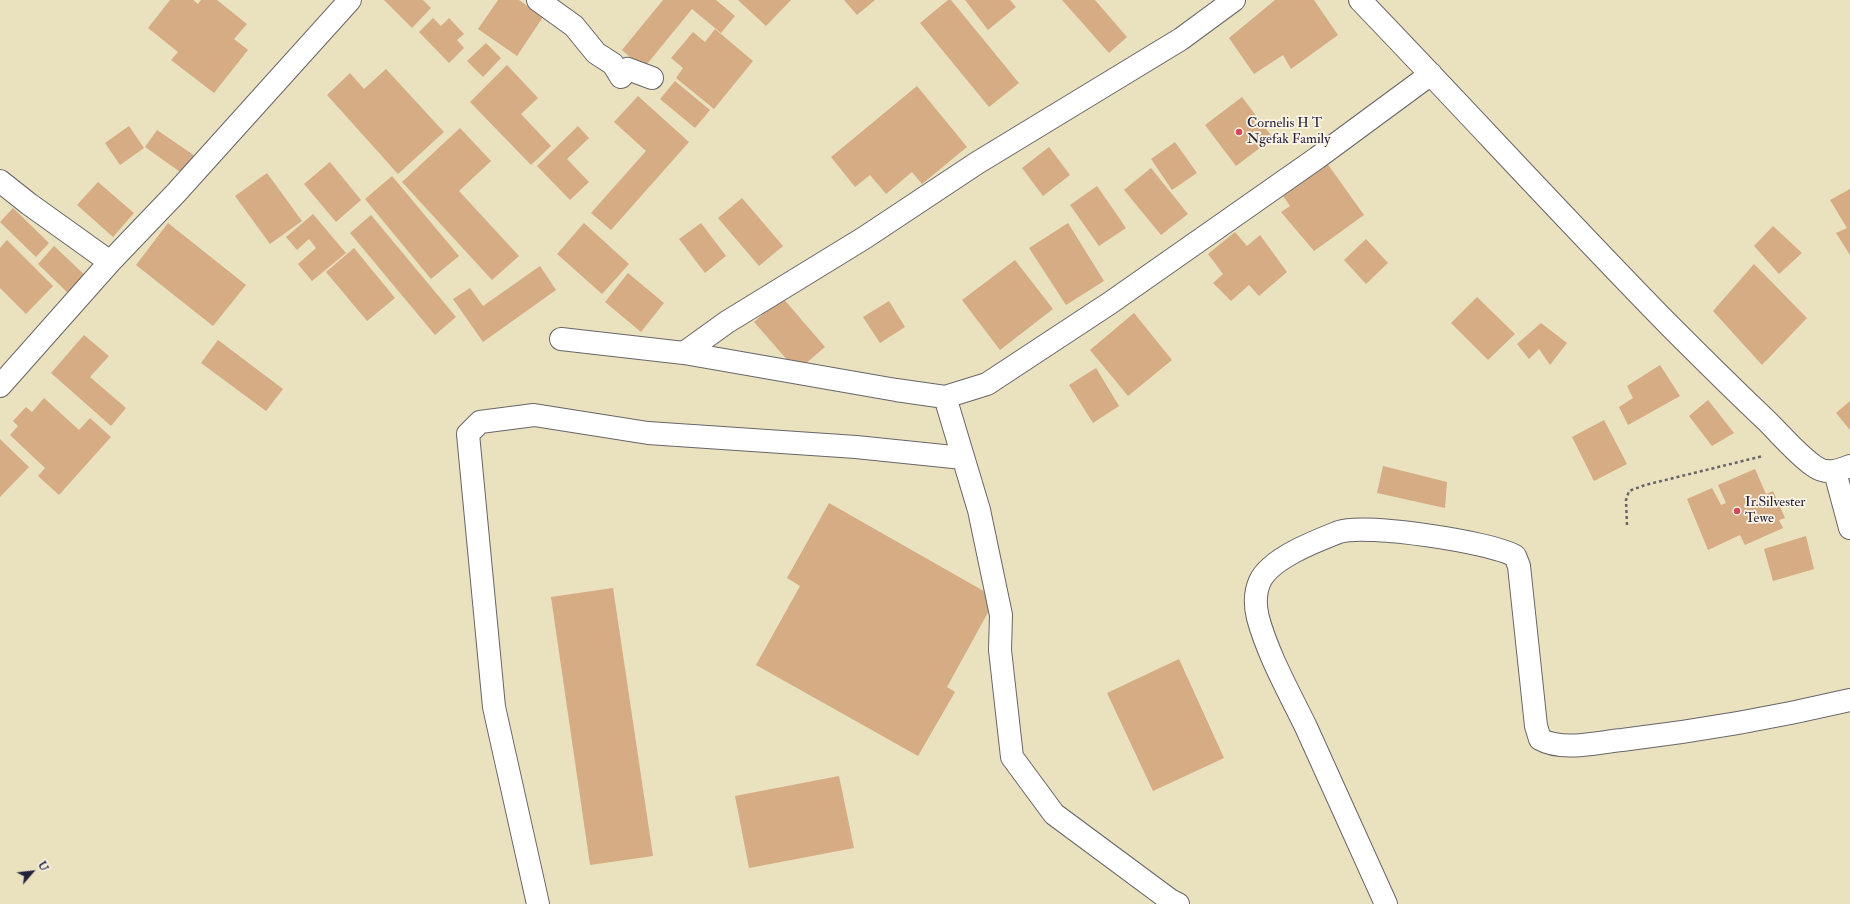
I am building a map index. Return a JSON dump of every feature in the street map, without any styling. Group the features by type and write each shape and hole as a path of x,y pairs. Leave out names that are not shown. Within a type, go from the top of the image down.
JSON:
{"street":[{"path":"0,386 110,262 176,193 350,0"},
{"path":"538,0 574,26 596,53 613,64 621,77 628,69 652,78"},
{"path":"684,353 727,322 864,238 977,163 1181,39 1234,0"},
{"path":"1360,0 1517,168 1640,295 1794,448 1814,466 1822,471 1843,469 1850,528"},
{"path":"561,339 684,353 945,397 987,384 1025,361 1317,158 1430,74"},
{"path":"0,181 110,262"},
{"path":"945,397 962,458 979,510 1000,615 1000,650 1012,757 1054,814 1170,900 1178,904"},
{"path":"538,904 494,707 468,434 480,422 534,415 648,432 856,447 962,458"},
{"path":"1386,904 1275,662 1258,617 1256,598 1260,581 1268,570 1286,556 1323,539 1341,532 1356,529 1398,532 1449,539 1505,551 1515,556 1519,566 1536,726 1540,739 1546,742 1567,745 1692,732 1776,717 1850,700"}],"path":[{"path":"1628,525 1626,500 1629,491 1645,485 1794,448"}],"building":[{"path":"170,0 193,0 198,4 201,0 217,0 247,24 234,39 248,50 214,93 171,60 178,52 148,28"},
{"path":"384,0 423,0 431,8 412,28"},
{"path":"498,0 519,0 543,17 517,56 478,29"},
{"path":"663,0 716,0 735,16 721,33 692,9 643,69 622,50"},
{"path":"738,0 791,0 766,26"},
{"path":"844,0 875,0 857,15"},
{"path":"948,0 951,0 1019,83 989,107 920,23"},
{"path":"965,0 1010,0 1016,7 988,30"},
{"path":"1062,0 1095,0 1127,37 1109,53"},
{"path":"1275,0 1314,0 1338,35 1291,69 1283,55 1254,74 1229,38"},
{"path":"433,18 441,26 449,18 464,34 457,40 464,48 449,63 419,32"},
{"path":"715,29 753,61 714,109 676,78 683,68 671,58 693,32 705,42"},
{"path":"486,43 501,58 483,77 467,61"},
{"path":"507,65 538,98 521,114 551,146 531,165 470,102"},
{"path":"386,69 444,132 398,174 327,95 350,73 364,89"},
{"path":"675,81 710,110 695,128 660,99"},
{"path":"917,86 967,147 922,184 912,172 886,194 870,175 855,187 831,157"},
{"path":"638,96 689,142 611,230 591,213 646,151 614,122"},
{"name":"Cornelis H T Ngefak Family","path":"1242,97 1273,138 1236,166 1205,125"},
{"path":"129,126 144,148 120,165 105,143"},
{"path":"578,126 589,138 567,159 589,182 570,200 537,166"},
{"path":"460,128 491,161 459,191 519,256 492,280 402,182"},
{"path":"157,130 195,156 183,174 145,147"},
{"path":"1175,142 1197,173 1172,190 1151,159"},
{"path":"1049,147 1070,175 1043,196 1022,168"},
{"path":"1324,159 1364,215 1314,251 1281,212 1290,206 1279,190"},
{"path":"330,162 361,200 336,222 304,184"},
{"path":"1151,168 1188,214 1161,235 1124,190"},
{"path":"267,173 302,221 270,244 235,196"},
{"path":"392,176 459,256 431,279 365,199"},
{"path":"98,182 134,213 113,237 77,205"},
{"path":"1097,186 1126,228 1099,246 1070,205"},
{"path":"1850,189 1850,255 1836,233 1847,228 1830,200"},
{"path":"742,198 783,246 759,266 718,218"},
{"path":"13,208 49,243 36,257 0,222"},
{"path":"313,214 346,253 312,281 298,264 316,248 309,239 297,250 286,237"},
{"path":"371,215 456,317 435,335 350,233"},
{"path":"168,223 246,285 213,326 136,265"},
{"path":"584,223 629,264 602,294 557,254"},
{"path":"701,223 726,256 705,273 679,239"},
{"path":"1068,223 1104,281 1066,305 1029,248"},
{"path":"1773,226 1802,253 1779,274 1754,246"},
{"path":"1235,232 1247,246 1260,235 1287,272 1259,296 1249,285 1231,301 1213,283 1223,274 1208,254"},
{"path":"1366,239 1388,263 1366,284 1344,260"},
{"path":"7,240 53,286 26,314 0,288 0,248"},
{"path":"54,246 88,278 71,296 38,264"},
{"path":"354,248 395,298 367,321 326,272"},
{"path":"1015,260 1053,309 1000,350 962,300"},
{"path":"1754,264 1807,318 1762,365 1713,311"},
{"path":"540,266 556,290 483,342 453,299 470,288 483,306"},
{"path":"628,273 664,303 641,332 605,302"},
{"path":"782,297 825,347 797,371 754,322"},
{"path":"1477,297 1515,334 1488,360 1451,323"},
{"path":"889,301 905,327 880,343 863,317"},
{"path":"1134,313 1172,360 1128,396 1090,350"},
{"path":"1541,323 1567,343 1550,365 1539,349 1529,359 1517,344"},
{"path":"84,335 109,356 90,377 126,408 111,426 51,373"},
{"path":"218,340 283,389 266,411 201,363"},
{"path":"1660,365 1680,396 1628,425 1619,407 1633,398 1627,386"},
{"path":"1096,368 1119,406 1093,423 1069,385"},
{"path":"44,398 79,430 90,418 111,437 59,495 38,476 45,468 10,435 18,426 13,421 26,407 32,412"},
{"path":"1708,400 1734,433 1712,446 1689,416"},
{"path":"1850,401 1850,430 1836,413"},
{"path":"1604,420 1627,464 1594,481 1572,437"},
{"path":"0,439 29,467 0,497"},
{"path":"1383,466 1447,482 1445,508 1377,493"},
{"name":"Ir.Silvester Tewe","path":"1755,469 1766,494 1773,491 1785,518 1779,520 1783,528 1745,545 1740,535 1708,550 1687,499 1712,488 1721,505 1726,503 1718,485"},
{"path":"829,503 996,598 947,687 955,692 918,756 756,665 800,586 787,578"},
{"path":"1806,536 1814,569 1773,581 1764,549"},
{"path":"613,588 653,856 590,865 551,597"},
{"path":"1179,659 1224,758 1153,791 1107,693"},
{"path":"839,776 854,848 749,868 735,796"}],"place":[{"name":"Cornelis H T Ngefak Family","path":"1239,132"},
{"name":"Ir.Silvester Tewe","path":"1737,511"}]}
